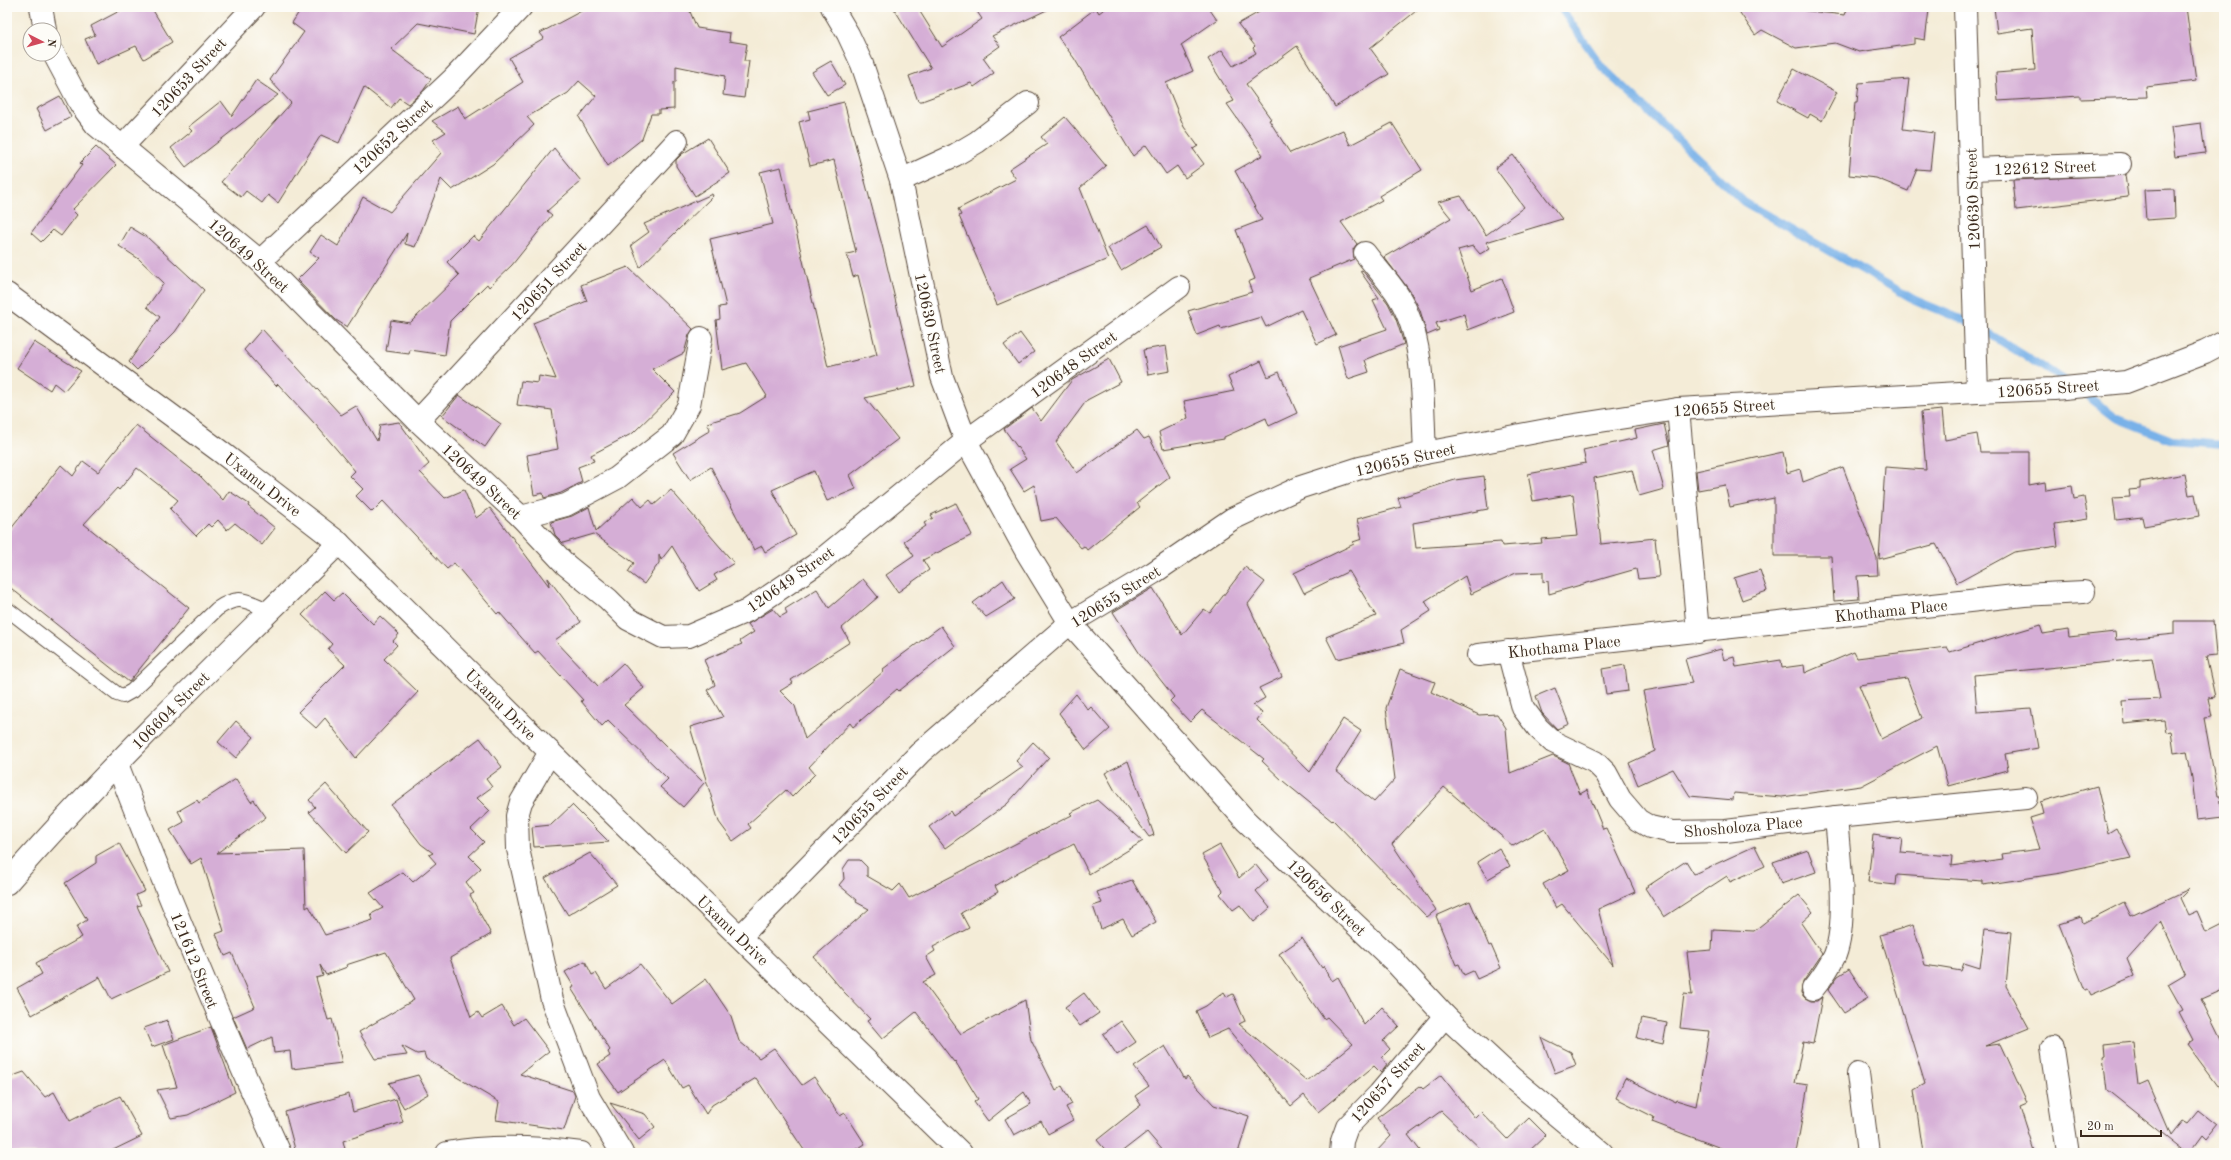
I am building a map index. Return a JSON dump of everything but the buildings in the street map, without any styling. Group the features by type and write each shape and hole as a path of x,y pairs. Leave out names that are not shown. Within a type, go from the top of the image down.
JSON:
{"street":[{"path":"41,7 44,22"},
{"name":"120653 Street","path":"122,147 254,7"},
{"name":"120652 Street","path":"260,261 454,79 521,7"},
{"name":"120630 Street","path":"832,7 848,34 862,64 900,180 942,377 966,441 1026,551 1070,623"},
{"name":"120630 Street","path":"1966,7 1977,392"},
{"name":"120649 Street","path":"58,62 81,105 96,125 260,261 418,422 521,517 566,565 608,599 628,619 663,637 689,636 747,611 815,565 966,441"},
{"path":"900,180 955,155 977,142 1028,103"},
{"name":"120651 Street","path":"418,422 677,141"},
{"name":"122612 Street","path":"1971,169 2120,164"},
{"path":"1365,253 1399,297 1411,325 1418,354 1424,453"},
{"name":"120648 Street","path":"966,441 1179,287"},
{"name":"Uxamu Drive","path":"7,294 221,452 339,543 550,752 961,1153"},
{"path":"521,517 566,505 617,478 672,435 689,405 701,338"},
{"name":"120655 Street","path":"740,937 920,753 1070,623 1153,573 1232,520 1270,500 1301,487 1360,468 1424,453 1568,426 1678,409 2054,389 2126,382 2224,342"},
{"path":"1678,409 1698,632"},
{"name":"106604 Street","path":"7,883 62,820 339,543"},
{"name":"Khothama Place","path":"1478,655 2024,595 2084,592"},
{"name":"120656 Street","path":"1070,623 1246,820 1394,961 1445,1016 1513,1079 1602,1153"},
{"name":"Shosholoza Place","path":"1508,651 1523,708 1538,728 1553,742 1595,762 1606,773 1620,799 1638,820 1650,827 1672,832 1726,831 1836,817 2026,798"},
{"path":"550,752 521,802 517,816 518,849 552,1000 589,1098 622,1153"},
{"name":"121612 Street","path":"117,764 190,950 232,1050 280,1153"},
{"path":"1813,989 1827,971 1835,954 1840,934 1840,871 1836,817"},
{"name":"120657 Street","path":"1341,1153 1342,1141 1346,1127 1379,1094 1445,1016"},
{"path":"2052,1048 2068,1153"},
{"path":"1858,1074 1868,1153"},
{"path":"447,1153 471,1149 514,1148 581,1153"}],"lane":[{"path":"7,609 117,694 123,696 132,691 217,609 231,600 238,599 270,611"}],"waterway":[{"path":"1560,7 1602,67 1744,202 1915,300 1975,325 2069,383"},
{"path":"2080,390 2116,418 2172,440 2224,444"}]}
